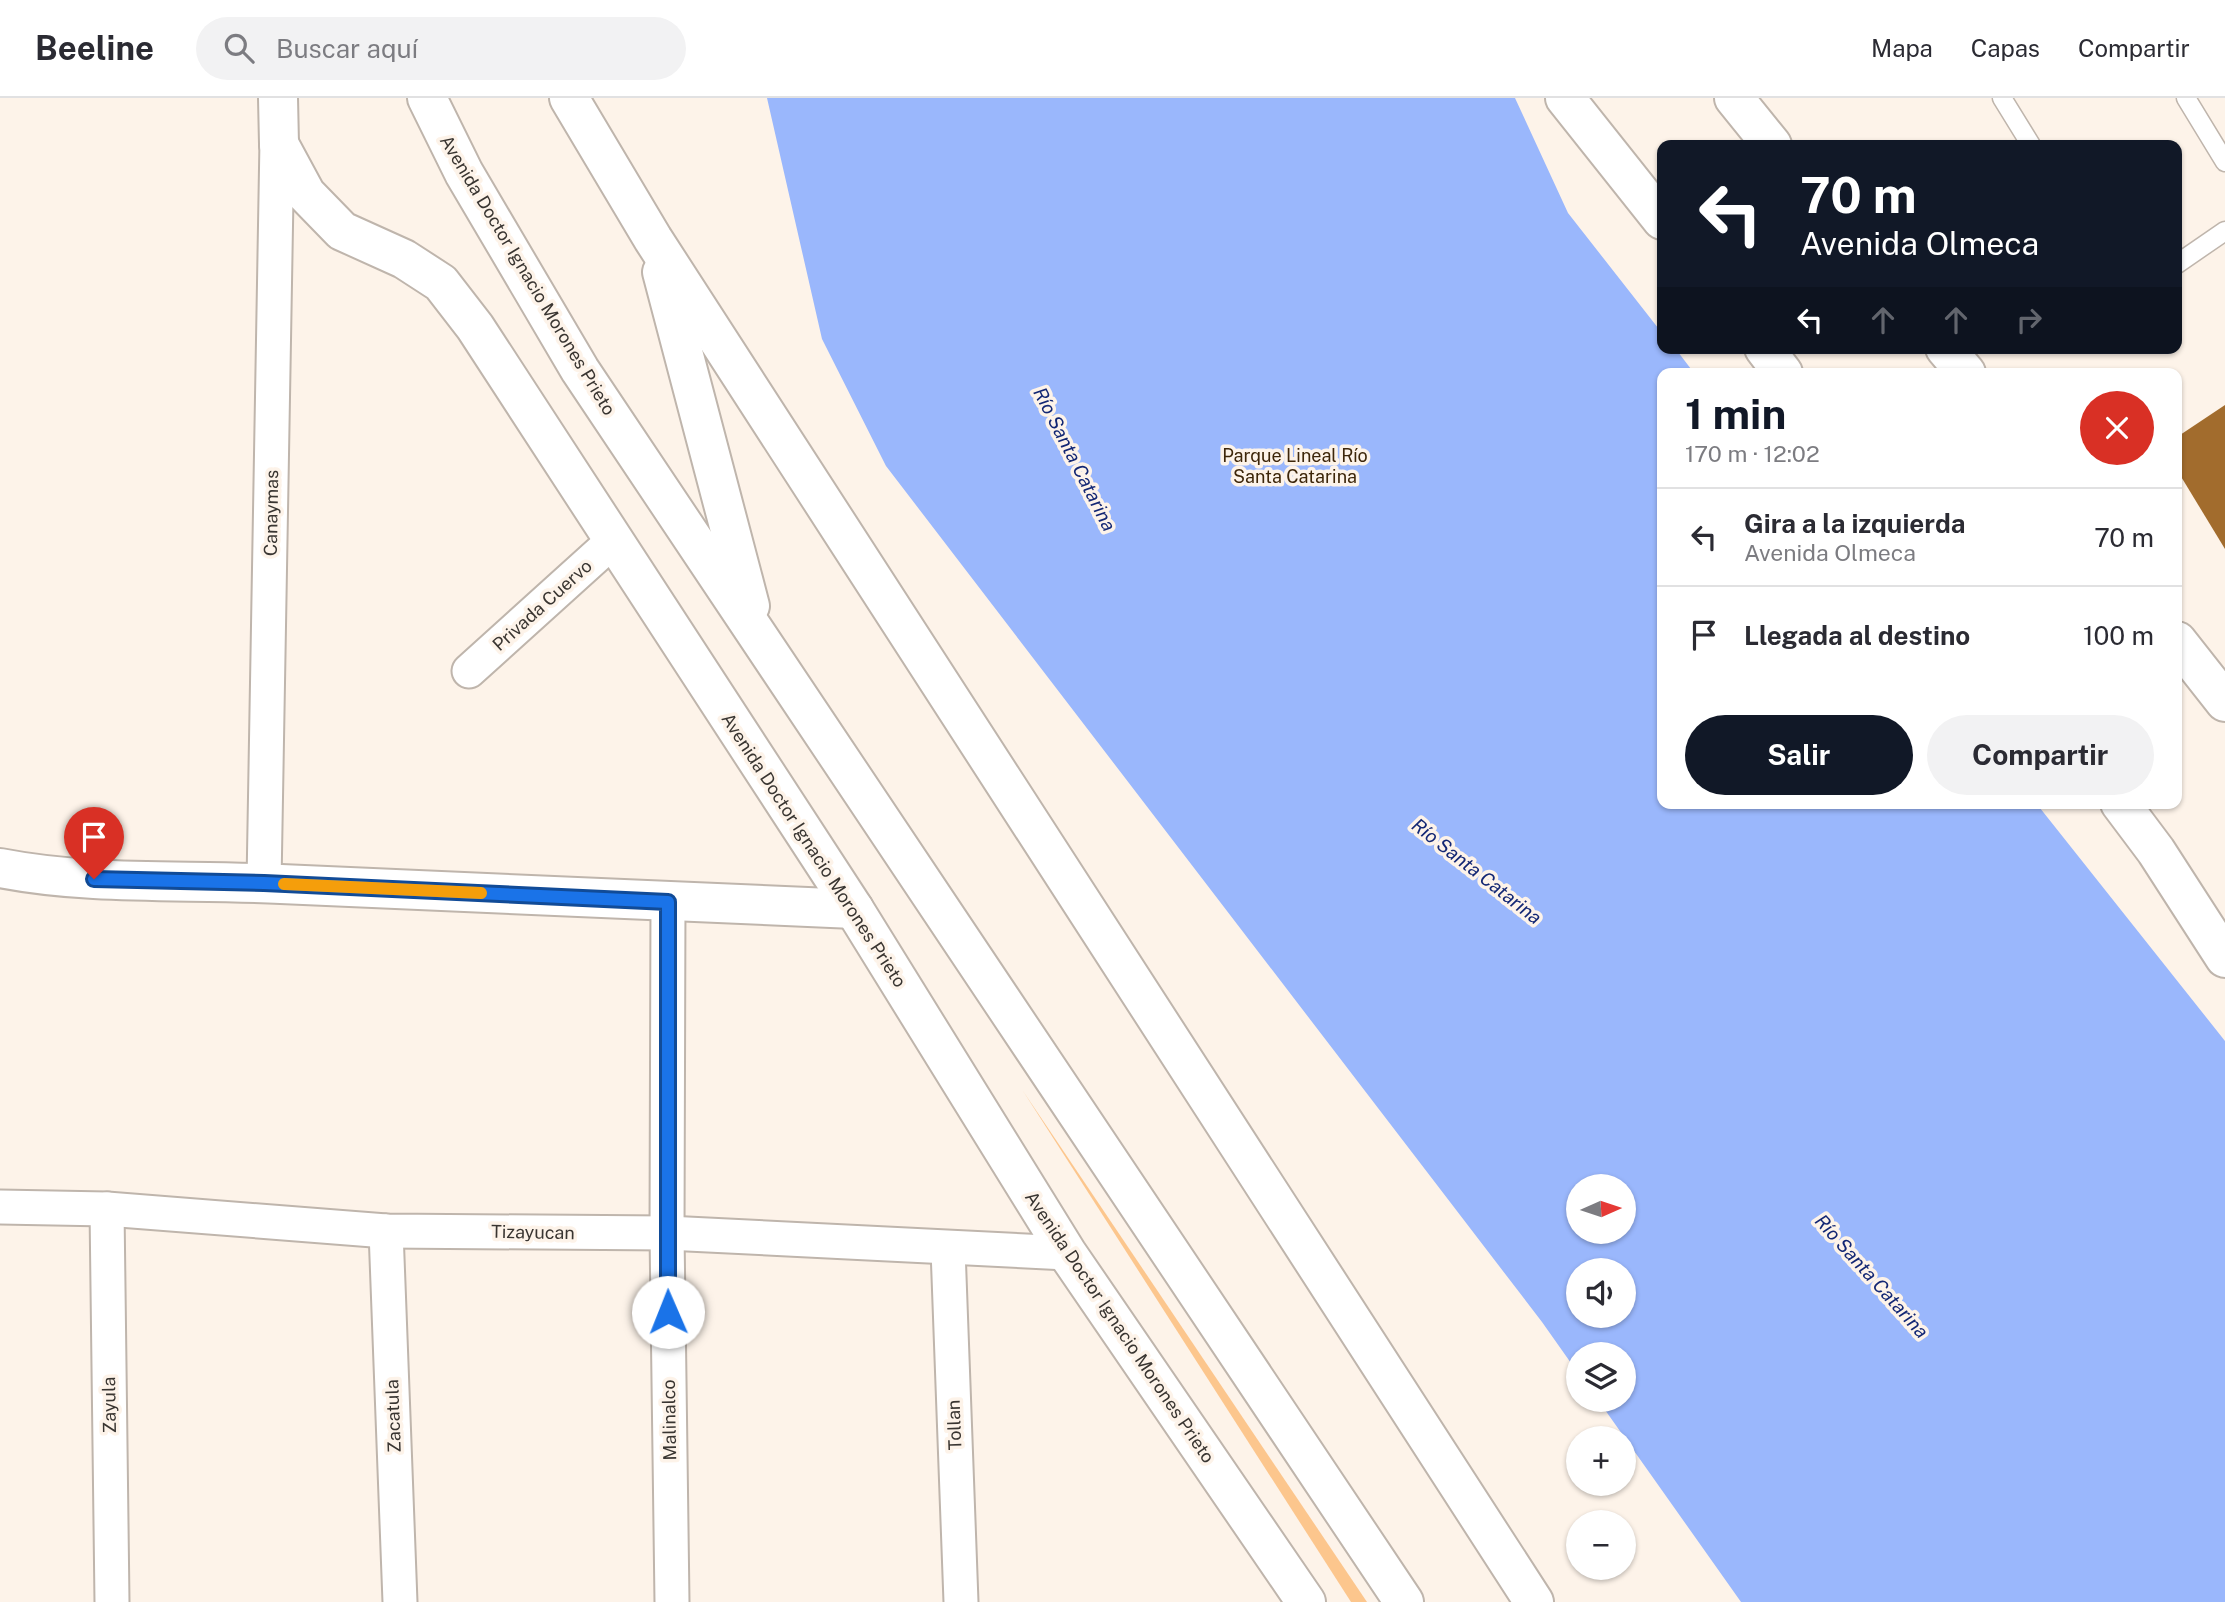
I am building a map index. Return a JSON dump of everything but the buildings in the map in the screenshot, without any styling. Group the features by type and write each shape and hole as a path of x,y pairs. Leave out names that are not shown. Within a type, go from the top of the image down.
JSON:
{"main road":[{"path":"278,98 279,144"},
{"name":"Avenida Doctor Ignacio Morones Prieto","path":"427,98 464,173 580,370 1404,1602"},
{"path":"569,98 653,239 1534,1602"},
{"path":"1564,98 1657,213"},
{"path":"1734,98 1768,140"},
{"path":"1757,98 1776,140"},
{"name":"Avenida Doctor Ignacio Morones Prieto","path":"279,144 306,194 342,231 404,259 441,284 475,327 854,909 1067,1253 1306,1602"},
{"path":"653,239 757,634"},
{"path":"1769,354 1779,368"},
{"path":"1950,354 1962,368"},
{"path":"2182,647 2225,702"},
{"path":"2124,809 2156,851 2225,958"},
{"path":"0,868 72,878 264,883 854,909"}],"street":[{"path":"262,98 279,144"},
{"name":"Canaymas","path":"264,883 279,144"},
{"name":"Privada Cuervo","path":"470,671 614,540"},
{"name":"Malinalco","path":"668,902 667,1233 671,1602"},
{"name":"Tizayucan","path":"0,1207 107,1209 386,1231 667,1233 1067,1253"},
{"name":"Zayula","path":"107,1209 112,1602"},
{"name":"Zacatula","path":"386,1231 400,1602"},
{"name":"Tollan","path":"948,1249 961,1602"}],"lane":[{"path":"2002,98 2028,140"},
{"path":"2186,98 2225,162"},
{"path":"2182,261 2225,231"}],"shaded area":[{"path":"1023,1091 1367,1602 1351,1602"}],"water":[{"name":"Río Santa Catarina","path":"767,98 1515,98 1568,213 1657,327 1657,354 1680,354 1690,368 1657,368 1657,809 2041,809 2225,1041 2225,1602 1741,1602 1636,1454 1636,1426 1616,1426 1606,1412 1636,1412 1636,1342 1566,1342 1566,1356 886,466 822,339"}],"slow traffic":[{"path":"284,884 481,893"}],"route":[{"path":"94,879 264,883 668,902 668,1312"}],"park label":[{"name":"Parque Lineal Río Santa Catarina","path":"1295,465"}]}
